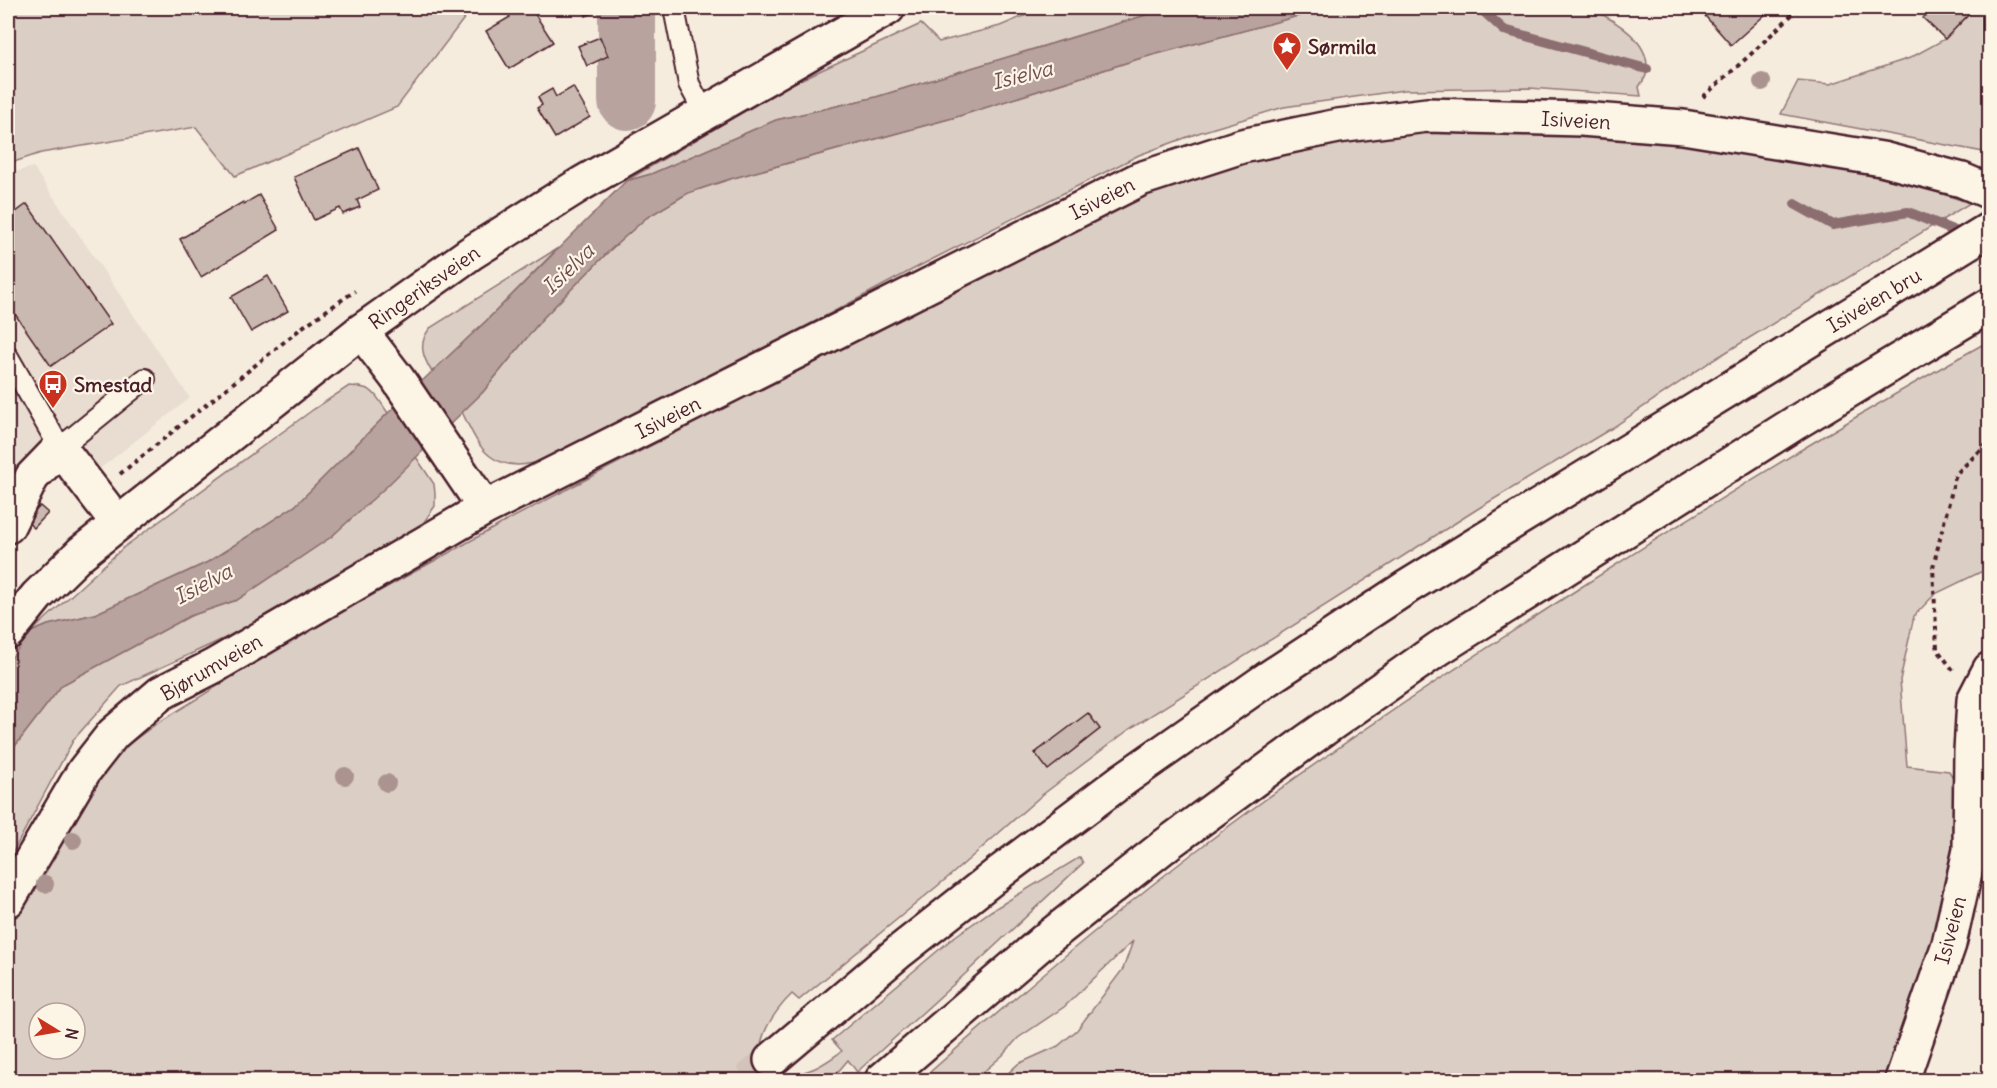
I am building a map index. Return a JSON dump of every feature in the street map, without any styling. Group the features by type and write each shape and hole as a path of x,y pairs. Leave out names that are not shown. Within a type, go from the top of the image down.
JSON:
{"main road":[{"name":"Ringeriksveien","path":"8,632 37,596 117,522 361,331 490,241 581,184 888,8"},
{"name":"Isiveien","path":"485,508 1140,179 1242,146 1338,126 1427,115 1581,119 1683,127 1882,159 1962,180 1989,192"},
{"name":"Isiveien bru","path":"771,1060 900,951 999,873 1153,759 1267,680 1407,587 1989,229"},
{"path":"882,1080 1045,940 1167,844 1307,741 1438,649 1795,423 1989,305"},
{"path":"361,331 397,378 485,508"},
{"path":"8,526 20,479 60,448 117,522"},
{"name":"Bjørumveien","path":"8,900 84,771 113,734 161,693 224,660 485,508"},
{"name":"Isiveien","path":"1902,1080 1949,944 1970,850 1974,700 1989,669"}],"lane":[{"path":"674,8 689,84 704,112"},
{"path":"8,357 60,448 145,379"}],"path":[{"path":"1683,127 1690,111 1698,102 1799,8"},
{"path":"1974,700 1937,649 1933,567 1956,474 1989,441"}],"shaded area":[{"path":"8,8 472,8 397,107 235,176 196,127 41,153 8,164"},
{"path":"1043,8 1169,8 876,97 776,120 651,174 626,181 789,85 921,24 939,42 1000,26"},
{"path":"1328,8 1590,8 1630,34 1644,52 1647,63 1646,75 1639,87 1641,96 1529,88 1404,90 1284,107 1201,132 1139,155 925,263 588,442 552,458 526,464 513,465 501,462 481,447 462,412 483,392 542,319 609,251 646,218 688,193 730,179 956,117 1138,59"},
{"path":"1975,8 1989,8 1989,153 1781,114 1798,81 1830,84 1910,58 1945,39"},
{"path":"1438,127 1547,129 1692,144 1800,161 1915,185 1970,203 1710,362 1612,428 1479,508 1131,728 1042,795 952,874 799,1000 792,994 770,1021 761,1043 761,1054 766,1063 775,1071 788,1074 801,1073 827,1062 842,1051 832,1040 954,937 991,911 1080,857 1083,863 857,1072 848,1060 831,1080 8,1080 8,928 95,785 122,749 156,724 300,635 510,519 802,367 935,301 1060,233 1195,174 1296,151"},
{"path":"33,167 190,398 97,471 54,472 8,494 8,174"},
{"path":"558,248 432,372 423,350 424,339 430,328"},
{"path":"1989,341 1989,568 1935,594 1914,616 1900,680 1907,766 1949,771 1958,786 1959,835 1948,886 1918,993 1888,1080 1001,1080 1018,1064 1058,1046 1077,1030 1123,969 1133,941 1064,1007 1018,1038 1003,1055 974,1080 921,1080 1123,908 1240,818 1386,715 1685,521 1836,429"},
{"path":"349,386 373,392 388,413 295,506 208,562 95,614 48,625 31,632 124,547"},
{"path":"416,457 434,484 435,494 435,506 422,525 368,560 225,638 121,686 74,739 8,861 8,755 62,685 190,616 237,600 331,537"}],"water":[{"name":"Isielva","path":"1169,8 1328,8 1138,59 956,117 730,179 688,193 646,218 609,251 542,319 483,392 331,537 237,600 190,616 62,685 8,755 8,662 31,632 48,625 95,614 208,562 295,506 388,413 486,321 626,181 651,174 776,120 876,97"}],"building":[{"path":"504,8 531,8 553,42 509,69 486,31 510,17"},
{"path":"582,8 605,8 586,16"},
{"path":"1698,8 1763,8 1767,13 1731,45"},
{"path":"1933,8 1974,9 1945,39 1923,18"},
{"path":"600,37 608,56 587,66 578,46"},
{"path":"573,87 590,117 555,138 537,108 542,105 538,97 552,89 556,97"},
{"path":"359,148 378,190 357,200 360,207 343,214 340,208 314,220 294,177"},
{"path":"259,195 279,230 201,277 180,239"},
{"path":"27,204 111,324 51,366 8,304 8,218"},
{"path":"268,276 288,311 251,332 231,297"},
{"path":"40,506 48,513 34,528 26,521"},
{"path":"1088,713 1100,729 1048,770 1035,753"}],"waterway":[{"path":"627,8 627,101"},
{"path":"1480,8 1504,30 1647,69"},
{"path":"1795,204 1833,225 1908,212 1967,236"}],"tunnel":[{"path":"748,1080 771,1060"}],"place":[{"name":"Sørmila","path":"1287,72"},
{"name":"Smestad","path":"53,410"}]}
